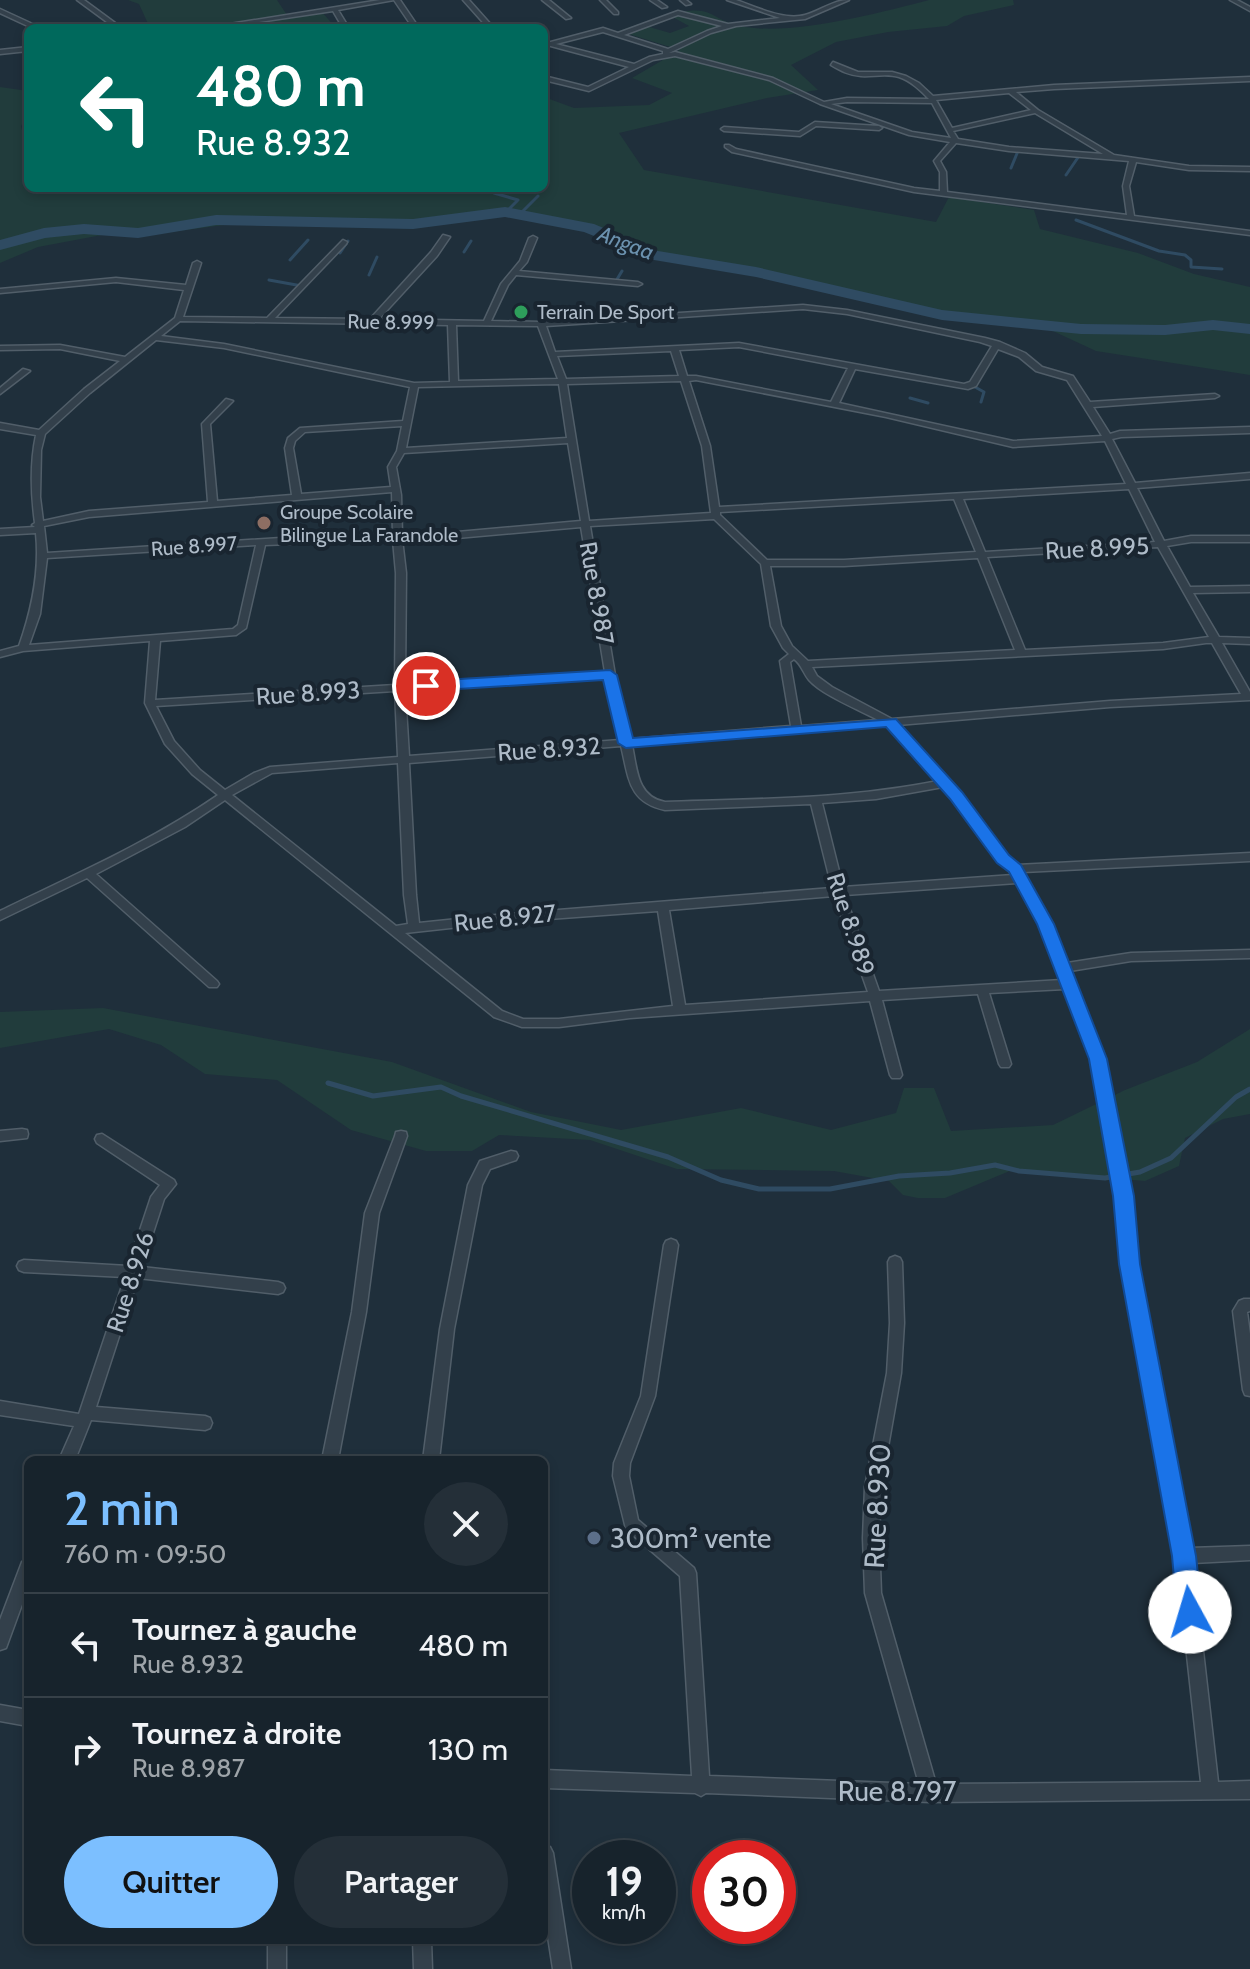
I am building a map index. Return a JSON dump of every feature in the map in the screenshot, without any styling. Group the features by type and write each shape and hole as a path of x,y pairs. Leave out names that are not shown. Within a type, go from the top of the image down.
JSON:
{"street":[{"path":"80,0 113,24"},
{"path":"236,24 394,0 413,24"},
{"path":"466,0 487,24"},
{"path":"545,0 568,18"},
{"path":"603,0 616,13"},
{"path":"653,0 664,7"},
{"path":"730,0 786,19"},
{"path":"548,79 589,89 709,32 728,26 805,17 846,0"},
{"path":"1233,0 1250,9"},
{"path":"335,10 344,24"},
{"path":"0,11 28,24"},
{"path":"618,35 678,13 728,26"},
{"path":"548,44 603,30 665,53 680,54 765,77 823,103 900,131"},
{"path":"548,44 633,66"},
{"path":"0,52 24,49"},
{"path":"833,64 858,74 898,73 920,86 933,100 955,140"},
{"path":"823,103 933,100 1009,90 1250,79"},
{"path":"1009,90 1036,111 1113,157"},
{"path":"950,130 1036,111"},
{"path":"724,129 800,134 809,126 821,124 900,131 1009,149 1113,157 1189,168 1250,169"},
{"path":"944,193 943,172 937,161 955,140"},
{"path":"727,146 737,152 833,174 944,193 1250,233"},
{"path":"1131,219 1126,186 1133,160"},
{"path":"372,322 446,237"},
{"path":"486,324 523,262 533,238"},
{"path":"270,319 343,242"},
{"path":"23,648 35,614 43,556 37,527 37,450 41,433 178,319 197,263"},
{"path":"514,273 638,284"},
{"path":"0,291 116,280 190,288"},
{"name":"Rue 8.999","path":"178,319 541,324 803,307 847,312 997,344 1022,355 1039,369 1070,378 1089,405 1161,544"},
{"path":"452,324 454,384"},
{"name":"Rue 8.987","path":"541,324 562,380 610,675 636,787 648,802 656,805 816,802 904,792 946,783"},
{"path":"155,338 224,346 414,385 685,378 719,381 1013,444 1107,438 1120,434 1250,430"},
{"path":"553,354 739,345 970,386 997,344"},
{"path":"0,348 60,347 128,360"},
{"path":"674,347 706,446 715,493 715,513 765,563 776,626 795,654 806,664 813,678 890,722 946,783 1017,874 1046,924 1098,1059 1124,1196 1130,1264 1184,1556 1210,1789"},
{"path":"834,405 853,365"},
{"path":"0,392 26,371"},
{"path":"414,385 401,451 392,467 401,573 400,687 414,927"},
{"path":"1089,405 1215,396"},
{"path":"213,504 206,424 229,401"},
{"path":"297,496 289,448 296,435 311,427 407,423"},
{"path":"0,426 41,433"},
{"path":"401,451 573,440"},
{"name":"Rue 8.997","path":"43,556 261,542 446,536 715,513 1250,476"},
{"path":"0,532 37,527 80,515 396,489"},
{"path":"957,495 1021,652"},
{"path":"1161,544 1191,539 1250,539"},
{"path":"0,654 23,648 236,632 243,626 261,542"},
{"name":"Rue 8.995","path":"765,563 844,563 1161,544 1249,699 1110,704 890,722"},
{"path":"1187,590 1250,589"},
{"path":"155,637 150,703 169,742 196,772 498,1014 513,1021 559,1023 680,1010 875,996 896,1075"},
{"path":"806,664 1163,646 1213,640 1250,641"},
{"path":"795,654 785,661 797,730"},
{"name":"Rue 8.993","path":"150,703 610,675"},
{"name":"Rue 8.932","path":"0,916 89,874 226,797 243,782 270,770 890,722"},
{"name":"Rue 8.989","path":"816,802 838,890 875,996 983,992 1070,984"},
{"name":"Rue 8.927","path":"394,930 597,909 1250,857"},
{"path":"89,874 213,984"},
{"path":"663,906 680,1010"},
{"path":"1062,968 1131,957 1250,954"},
{"path":"983,992 1005,1064"},
{"path":"0,1136 22,1134"},
{"path":"331,1456 359,1312 372,1213 401,1136"},
{"name":"Rue 8.926","path":"69,1456 85,1417 158,1197 169,1184 102,1139"},
{"path":"431,1456 447,1329 475,1185 485,1165 511,1156"},
{"path":"671,1245 648,1396 622,1463 621,1476 631,1524 688,1573 701,1787"},
{"name":"Rue 8.930","path":"895,1262 897,1323 894,1373 873,1487 873,1593 930,1793"},
{"path":"24,1266 134,1272 278,1288"},
{"path":"1245,1308 1250,1390"},
{"path":"0,1408 85,1417 205,1423"},
{"path":"1184,1556 1250,1553"},
{"path":"0,1642 24,1583"},
{"path":"0,1713 24,1717"},
{"name":"Rue 8.797","path":"548,1779 930,1793 1250,1790"},
{"path":"548,1879 562,1969"},
{"path":"277,1944 277,1969"},
{"path":"422,1944 423,1969"}],"green space":[{"path":"128,0 277,0 287,15 321,11 332,24 148,24 139,4"},
{"path":"929,0 1013,0 1014,5 964,16 947,26 888,32 836,42 791,65 818,90 767,98 619,133 644,170 936,222 949,197 1034,210 1040,229 1138,253 1194,274 1250,287 1250,375 1096,351 1040,325 902,308 756,272 654,255 588,228 505,212 413,224 349,225 261,220 148,235 102,235 38,247 0,263 0,87 24,90 24,121 21,126 24,135 24,192 548,192 548,98 574,108 649,105 672,93 632,78 680,50 619,31 639,24 670,33 689,26 669,15 695,10 733,24 765,29 812,25"},
{"path":"103,1008 392,1062 531,1112 621,1130 741,1108 831,1130 896,1113 904,1088 934,1088 951,1131 1053,1125 1125,1090 1197,1062 1250,1029 1250,1114 1223,1119 1185,1138 1179,1166 1145,1181 1012,1170 945,1198 918,1198 903,1195 889,1181 834,1171 677,1169 590,1140 499,1135 472,1151 426,1151 351,1130 277,1080 205,1074 161,1045 109,1029 0,1048 0,1012"}],"waterway":[{"path":"1011,168 1018,151"},
{"path":"1066,175 1079,156"},
{"path":"494,193 518,200 509,209"},
{"path":"523,211 538,196"},
{"name":"Angaa","path":"0,245 44,233 84,229 138,233 216,220 413,224 505,212 588,228 654,255 756,272 942,315 1081,329 1165,330 1213,325 1250,329"},
{"path":"1076,220 1159,251 1185,255 1191,260 1191,267 1222,269"},
{"path":"290,260 308,240"},
{"path":"340,253 348,241"},
{"path":"464,252 471,241"},
{"path":"369,275 377,257"},
{"path":"616,281 622,271"},
{"path":"269,280 302,286"},
{"path":"975,387 984,392 981,402"},
{"path":"910,398 928,403"},
{"path":"328,1083 373,1096 441,1087 461,1096 668,1157 721,1180 759,1189 830,1189 899,1176 950,1173 995,1165 1019,1171 1105,1178 1140,1172 1171,1158 1236,1097 1250,1089"}],"place":[{"name":"Terrain De Sport","path":"521,312"},
{"name":"Groupe Scolaire Bilingue La Farandole","path":"264,523"},
{"name":"300m² vente","path":"594,1538"}],"route":[{"path":"426,686 610,675 626,743 890,722 966,808 1003,859 1015,869 1046,924 1098,1059 1124,1196 1130,1264 1184,1556 1190,1612"}]}
